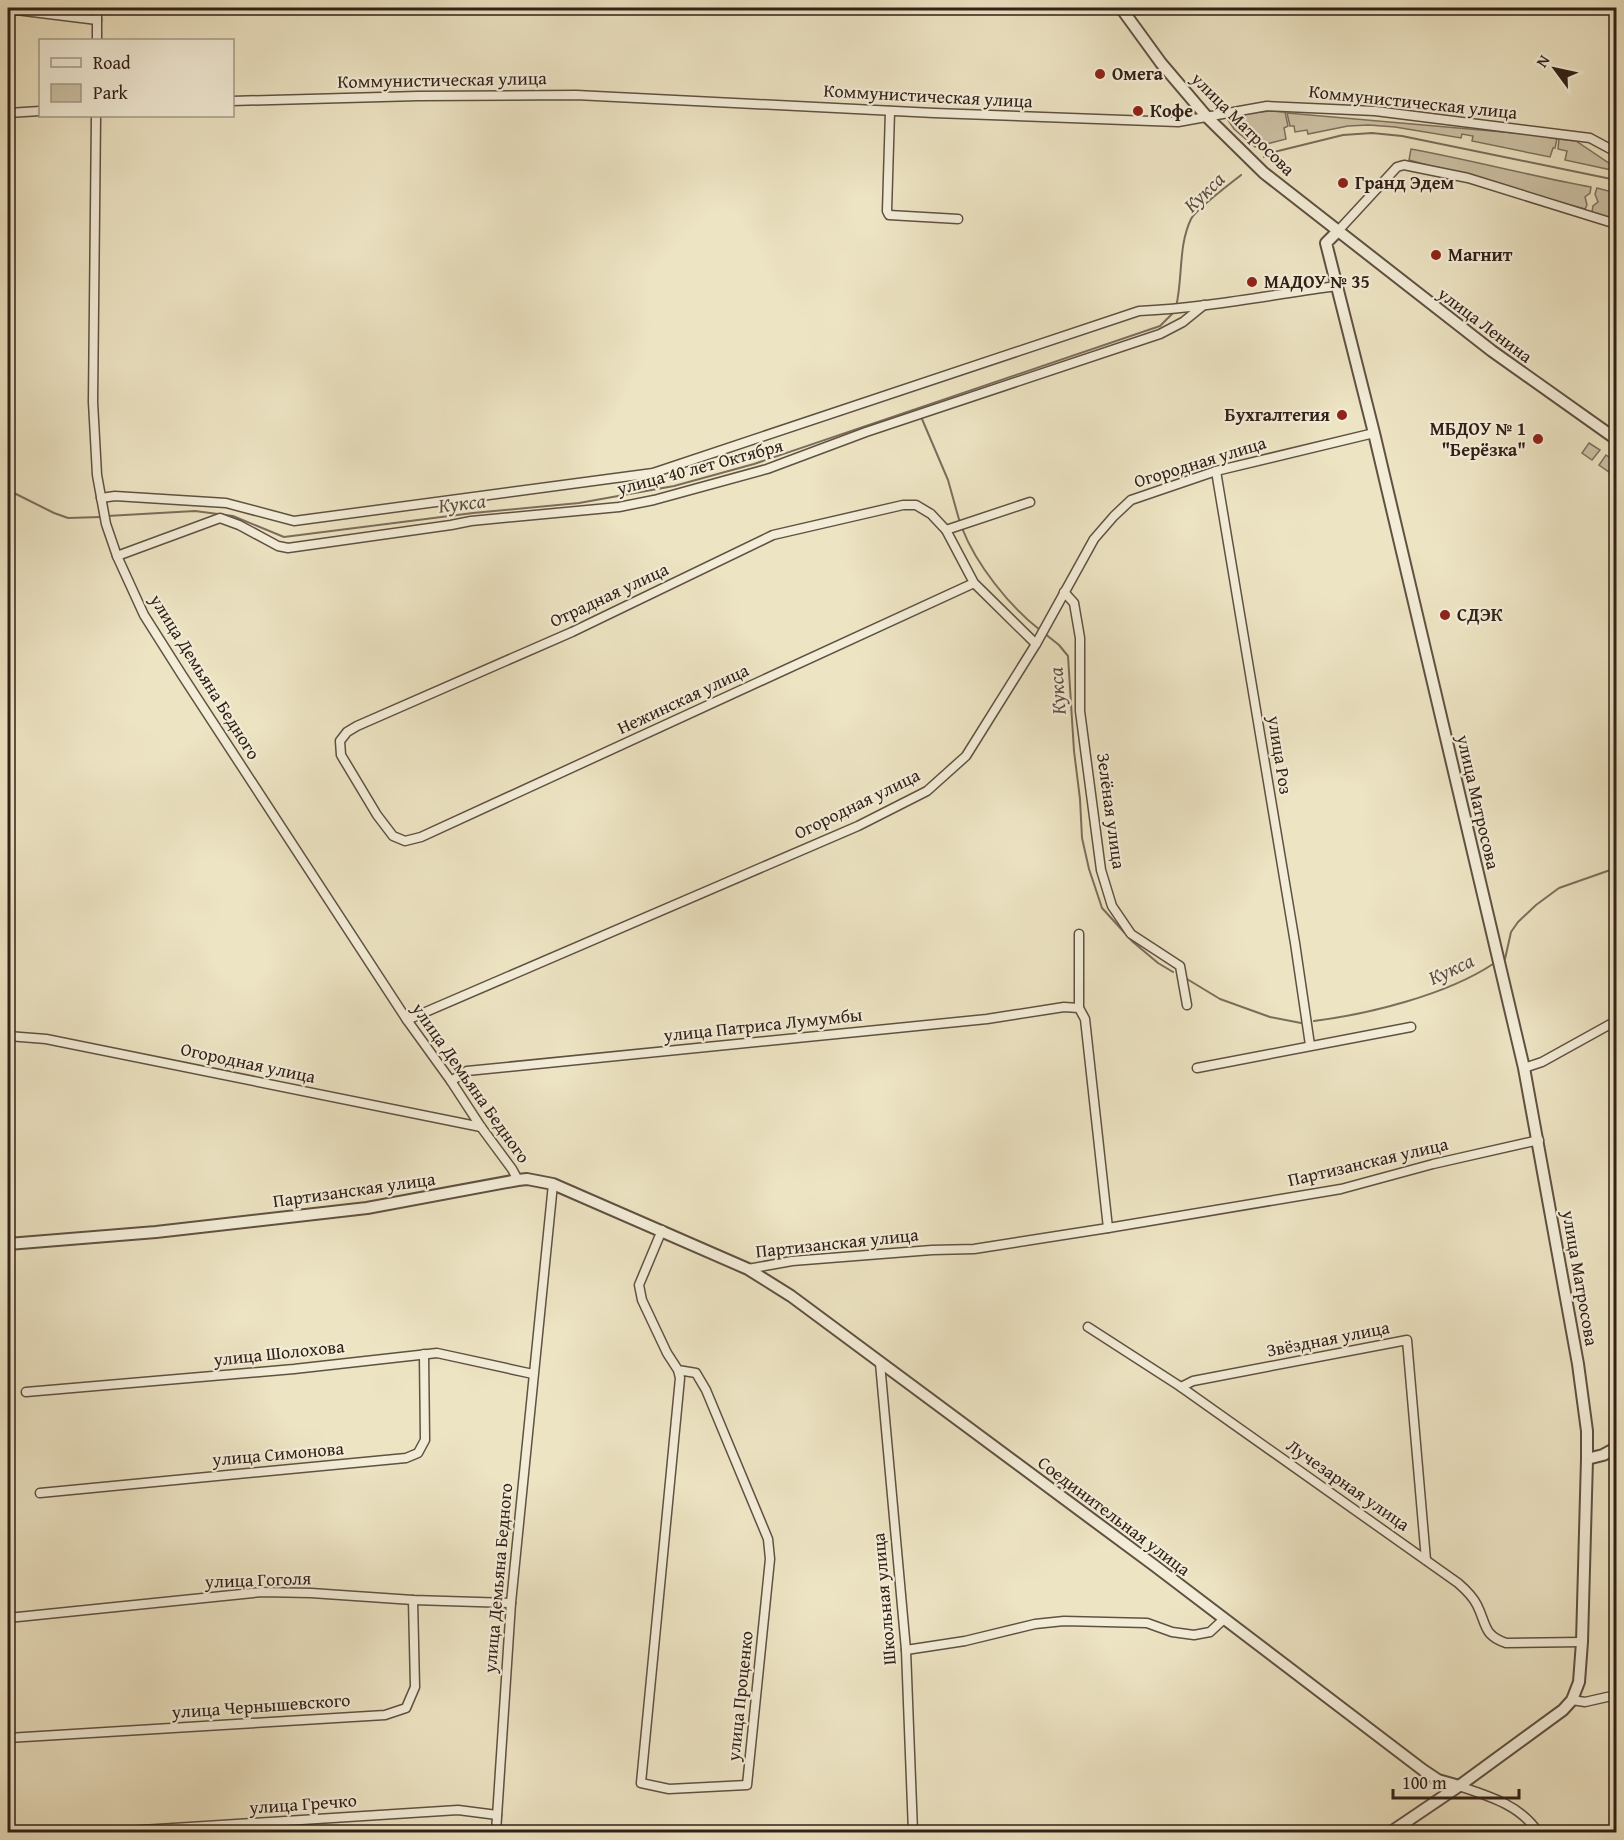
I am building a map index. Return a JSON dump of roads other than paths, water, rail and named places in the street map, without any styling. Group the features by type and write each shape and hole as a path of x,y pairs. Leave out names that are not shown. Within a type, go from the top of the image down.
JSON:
{"street":[{"path":"97,39 98,8"},
{"name":"улица Матросова","path":"1121,8 1161,63 1207,117 1264,173 1337,232 1326,243 1374,433 1524,1068 1539,1140 1578,1364 1587,1431 1587,1459 1582,1642 1579,1682 1572,1700"},
{"path":"8,9 97,20"},
{"name":"Коммунистическая улица","path":"234,101 576,95 890,111 1178,122 1267,106 1375,111 1590,138 1617,152"},
{"path":"8,113 39,111"},
{"path":"890,111 887,211 889,215 958,219"},
{"name":"улица Демьяна Бедного","path":"96,117 93,402 97,475 106,524 117,556 144,615 407,1020 452,1080 518,1180"},
{"path":"1337,232 1397,167 1404,165 1468,178 1617,224"},
{"name":"улица Ленина","path":"1337,232 1492,351 1617,440"},
{"name":"улица 40 лет Октября","path":"101,498 115,496 226,503 294,520 653,473 1139,311 1175,310 1336,286"},
{"name":"улица 40 лет Октября","path":"117,556 220,518 239,525 278,546 288,548 451,525 471,520 619,507 654,500 767,469 866,432 1160,334 1184,322 1207,304"},
{"name":"Огородная улица","path":"407,1020 858,826 927,791 966,756 1038,640 1094,539 1131,500 1216,471 1374,433"},
{"name":"улица Роз","path":"1216,471 1310,1045"},
{"path":"1030,502 946,530 974,583 1038,640"},
{"name":"Отрадная улица","path":"405,841 393,836 377,816 341,755 340,741 347,732 357,726 572,632 773,535 903,505 916,505 930,514 946,530"},
{"name":"Нежинская улица","path":"405,841 421,837 974,583"},
{"name":"Зелёная улица","path":"1064,592 1074,603 1080,638 1080,711 1101,870 1112,906 1131,934 1180,966 1187,1005"},
{"path":"1079,934 1079,1008 1085,1019 1108,1228"},
{"name":"улица Патриса Лумумбы","path":"452,1080 467,1071 940,1024 1064,1007 1079,1008"},
{"path":"1524,1068 1542,1062 1617,1021"},
{"path":"1197,1068 1411,1027"},
{"name":"Огородная улица","path":"8,1036 46,1039 481,1127"},
{"name":"Партизанская улица","path":"8,1244 156,1232 367,1208 527,1179 553,1184 748,1269 792,1261 974,1248 1108,1228 1341,1189 1433,1164 1539,1140"},
{"name":"улица Демьяна Бедного","path":"496,1833 511,1604 553,1184"},
{"path":"662,1230 639,1285 642,1300 667,1353 678,1370"},
{"name":"Соединительная улица","path":"748,1269 791,1296 1155,1566 1423,1770 1438,1780 1459,1786"},
{"name":"Лучезарная улица","path":"1088,1327 1181,1387 1458,1582 1477,1604 1486,1631 1494,1639 1506,1643 1582,1642"},
{"name":"Звёздная улица","path":"1181,1387 1193,1381 1407,1340 1426,1560"},
{"name":"улица Шолохова","path":"26,1392 294,1369 437,1353 533,1374"},
{"name":"улица Симонова","path":"40,1493 406,1458 418,1453 425,1440 424,1354"},
{"name":"Школьная улица","path":"880,1363 906,1650 914,1833"},
{"name":"улица Проценко","path":"678,1370 696,1373 706,1390 768,1539 770,1559 747,1785 669,1789 641,1783 680,1378 678,1370"},
{"path":"1587,1459 1617,1448"},
{"name":"улица Гоголя","path":"8,1618 262,1592 511,1604"},
{"name":"улица Чернышевского","path":"8,1738 385,1715 406,1708 415,1687 413,1600"},
{"path":"906,1650 965,1641 1035,1624 1065,1621 1147,1623 1172,1632 1194,1635 1210,1632 1224,1620"},
{"path":"1391,1833 1563,1710 1572,1700 1586,1702 1617,1695"},
{"path":"1459,1786 1503,1801 1532,1823 1538,1833"},
{"name":"улица Гречко","path":"110,1833 458,1810 497,1815"},
{"path":"1611,1833 1617,1828"}],"waterway":[{"name":"Кукса","path":"1264,157 1274,152 1343,135 1372,133 1402,136 1616,180"},
{"name":"Кукса","path":"1176,307 1182,251 1191,219 1206,203 1241,175"},
{"name":"Кукса","path":"107,516 195,511 233,516 284,537 473,513 579,503 674,486 754,464 1160,326 1174,312"},
{"name":"Кукса","path":"922,419 948,480 960,523"},
{"name":"Кукса","path":"8,490 68,518 101,517"},
{"name":"Кукса","path":"962,528 976,556 995,584 1005,597 1040,630"},
{"name":"Кукса","path":"1044,633 1068,656 1082,838 1102,908 1133,942 1173,972"},
{"name":"Кукса","path":"1505,959 1511,932 1536,905 1559,888 1616,868"},
{"name":"Кукса","path":"1314,1021 1359,1014 1406,1002 1453,985 1493,964"},
{"name":"Кукса","path":"1187,979 1220,999 1270,1017 1301,1023"}],"place":[{"name":"Омега","path":"1100,74"},
{"name":"Кофе","path":"1138,111"},
{"name":"Гранд Эдем","path":"1343,183"},
{"name":"Магнит","path":"1436,255"},
{"name":"МАДОУ № 35","path":"1252,282"},
{"name":"Бухгалтегия","path":"1342,415"},
{"name":"МБДОУ № 1 \"Берёзка\"","path":"1538,439"},
{"name":"СДЭК","path":"1445,615"}]}
